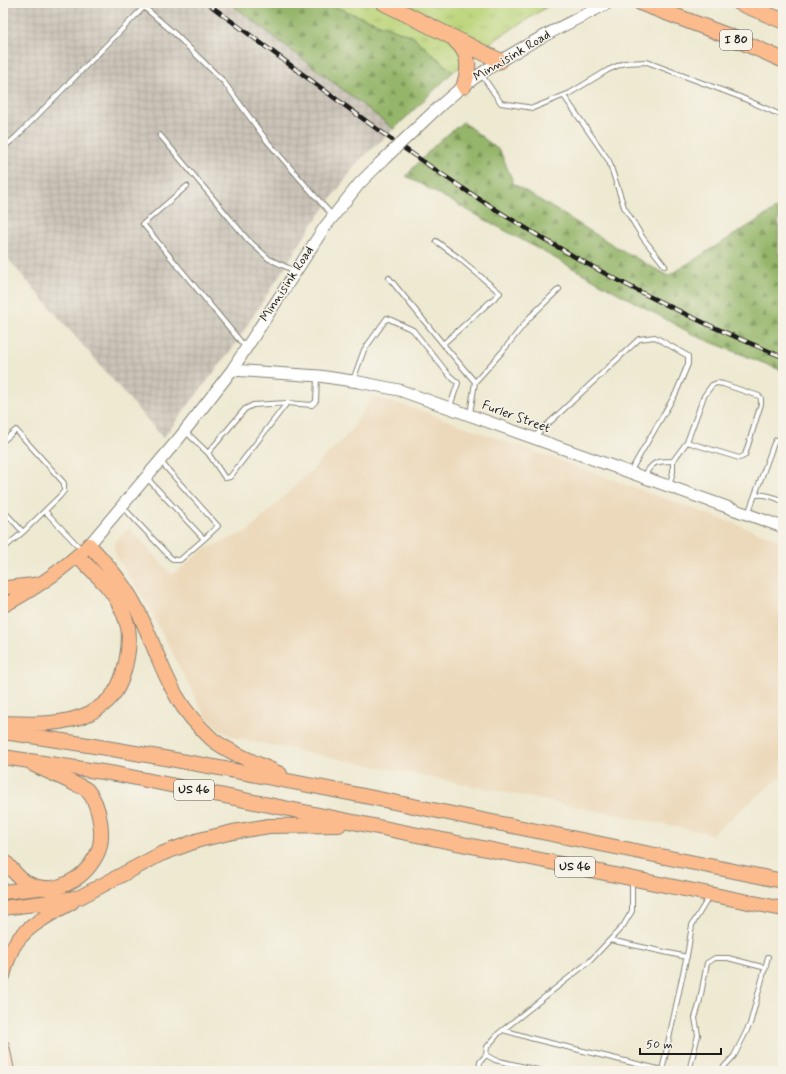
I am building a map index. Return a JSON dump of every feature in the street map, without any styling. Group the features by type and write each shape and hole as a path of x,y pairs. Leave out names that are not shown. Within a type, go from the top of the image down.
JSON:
{"highway":[{"path":"384,3 500,61"},
{"name":"I 80","path":"641,3 730,37 783,60"},
{"path":"740,3 783,21"},
{"path":"446,34 456,40 466,52 468,68 464,86"},
{"path":"3,723 38,724 69,720 90,713 106,702 115,692 122,678 126,662 128,627 119,604 83,551"},
{"path":"83,551 110,568 130,596 177,697 189,715 214,740 298,783"},
{"name":"US 46","path":"3,732 121,750 298,783 783,880"},
{"name":"US 46","path":"3,757 116,774 783,909"},
{"path":"3,892 64,886 85,871 99,850 100,822 96,805 86,789 21,760"},
{"path":"3,976 12,949 20,938 33,926 80,897 161,854 199,840 269,826 366,825"},
{"path":"3,860 21,879 27,883 42,888"},
{"path":"3,908 80,897"}],"main road":[{"name":"Minnisink Road","path":"3,606 39,584 83,551"},
{"path":"3,588 39,584"},
{"path":"3,1046 6,1066"}],"street":[{"name":"Minnisink Road","path":"83,551 185,431 232,370 308,252 333,216 359,184 426,119 464,86 500,61 542,36 608,3"},
{"name":"Furler Street","path":"232,370 317,376 399,390 783,527"}],"lane":[{"path":"130,3 144,7 174,33 224,82 267,141 333,216"},
{"path":"3,148 16,137 144,7"},
{"path":"481,74 501,103 533,108 564,96 624,63 647,62 740,97 783,116"},
{"path":"564,96 609,161 624,207 643,238 665,266"},
{"path":"160,135 248,240 269,259 296,271"},
{"path":"187,186 143,224 246,348"},
{"path":"436,241 459,258 500,293 443,344"},
{"path":"389,278 475,382"},
{"path":"470,415 475,382 502,352 530,317 559,289"},
{"path":"353,381 364,350 387,318 413,330 449,375 458,383 449,408"},
{"path":"533,438 639,339 655,337 688,356 688,364 676,394 630,472"},
{"path":"208,453 245,409 252,405 287,403 312,405 316,401 317,376"},
{"path":"669,486 673,472 673,461 687,442 704,396 712,385 718,383 724,384 761,398 745,455 742,457 739,458 687,442"},
{"path":"185,431 208,453 225,478 230,478 287,403"},
{"path":"3,441 16,430 64,483 64,491 45,511 3,549"},
{"path":"748,515 774,443 776,440 783,438"},
{"path":"121,506 171,558 175,560 180,560 218,526 160,461"},
{"path":"644,478 649,466 659,461 673,461"},
{"path":"146,477 204,539"},
{"path":"755,495 763,494 783,502"},
{"path":"3,510 22,532"},
{"path":"45,511 83,551"},
{"path":"3,519 8,515"},
{"path":"479,1071 480,1062 486,1055 487,1047 503,1030 590,961 623,926 632,911 632,879"},
{"path":"503,1030 662,1070 687,957 692,924 710,894"},
{"path":"610,940 687,957"},
{"path":"720,1071 734,1056 750,1024 768,957"},
{"path":"689,1071 698,1035 695,1018 699,1006 707,964 715,958 728,958 766,968"},
{"path":"486,1055 495,1060 542,1071"}],"shaded area":[{"path":"3,3 230,3 394,129 358,162 310,228 232,349 163,438 3,253"},
{"path":"372,397 410,407 783,541 783,775 712,834 235,738 221,730 208,719 198,703 146,602 116,556 114,548 116,540 129,528 172,575 205,549 249,531 350,432"}],"green space":[{"path":"230,3 324,3 412,36 453,72 394,129"},
{"path":"324,3 553,3 496,39 453,72 412,36"},
{"path":"463,122 500,151 514,184 613,245 668,276 779,207 778,253 783,256 783,371 696,336 406,176 436,144"}],"railway":[{"path":"207,3 415,156 522,226 594,268 631,287 706,324 783,357"}]}
